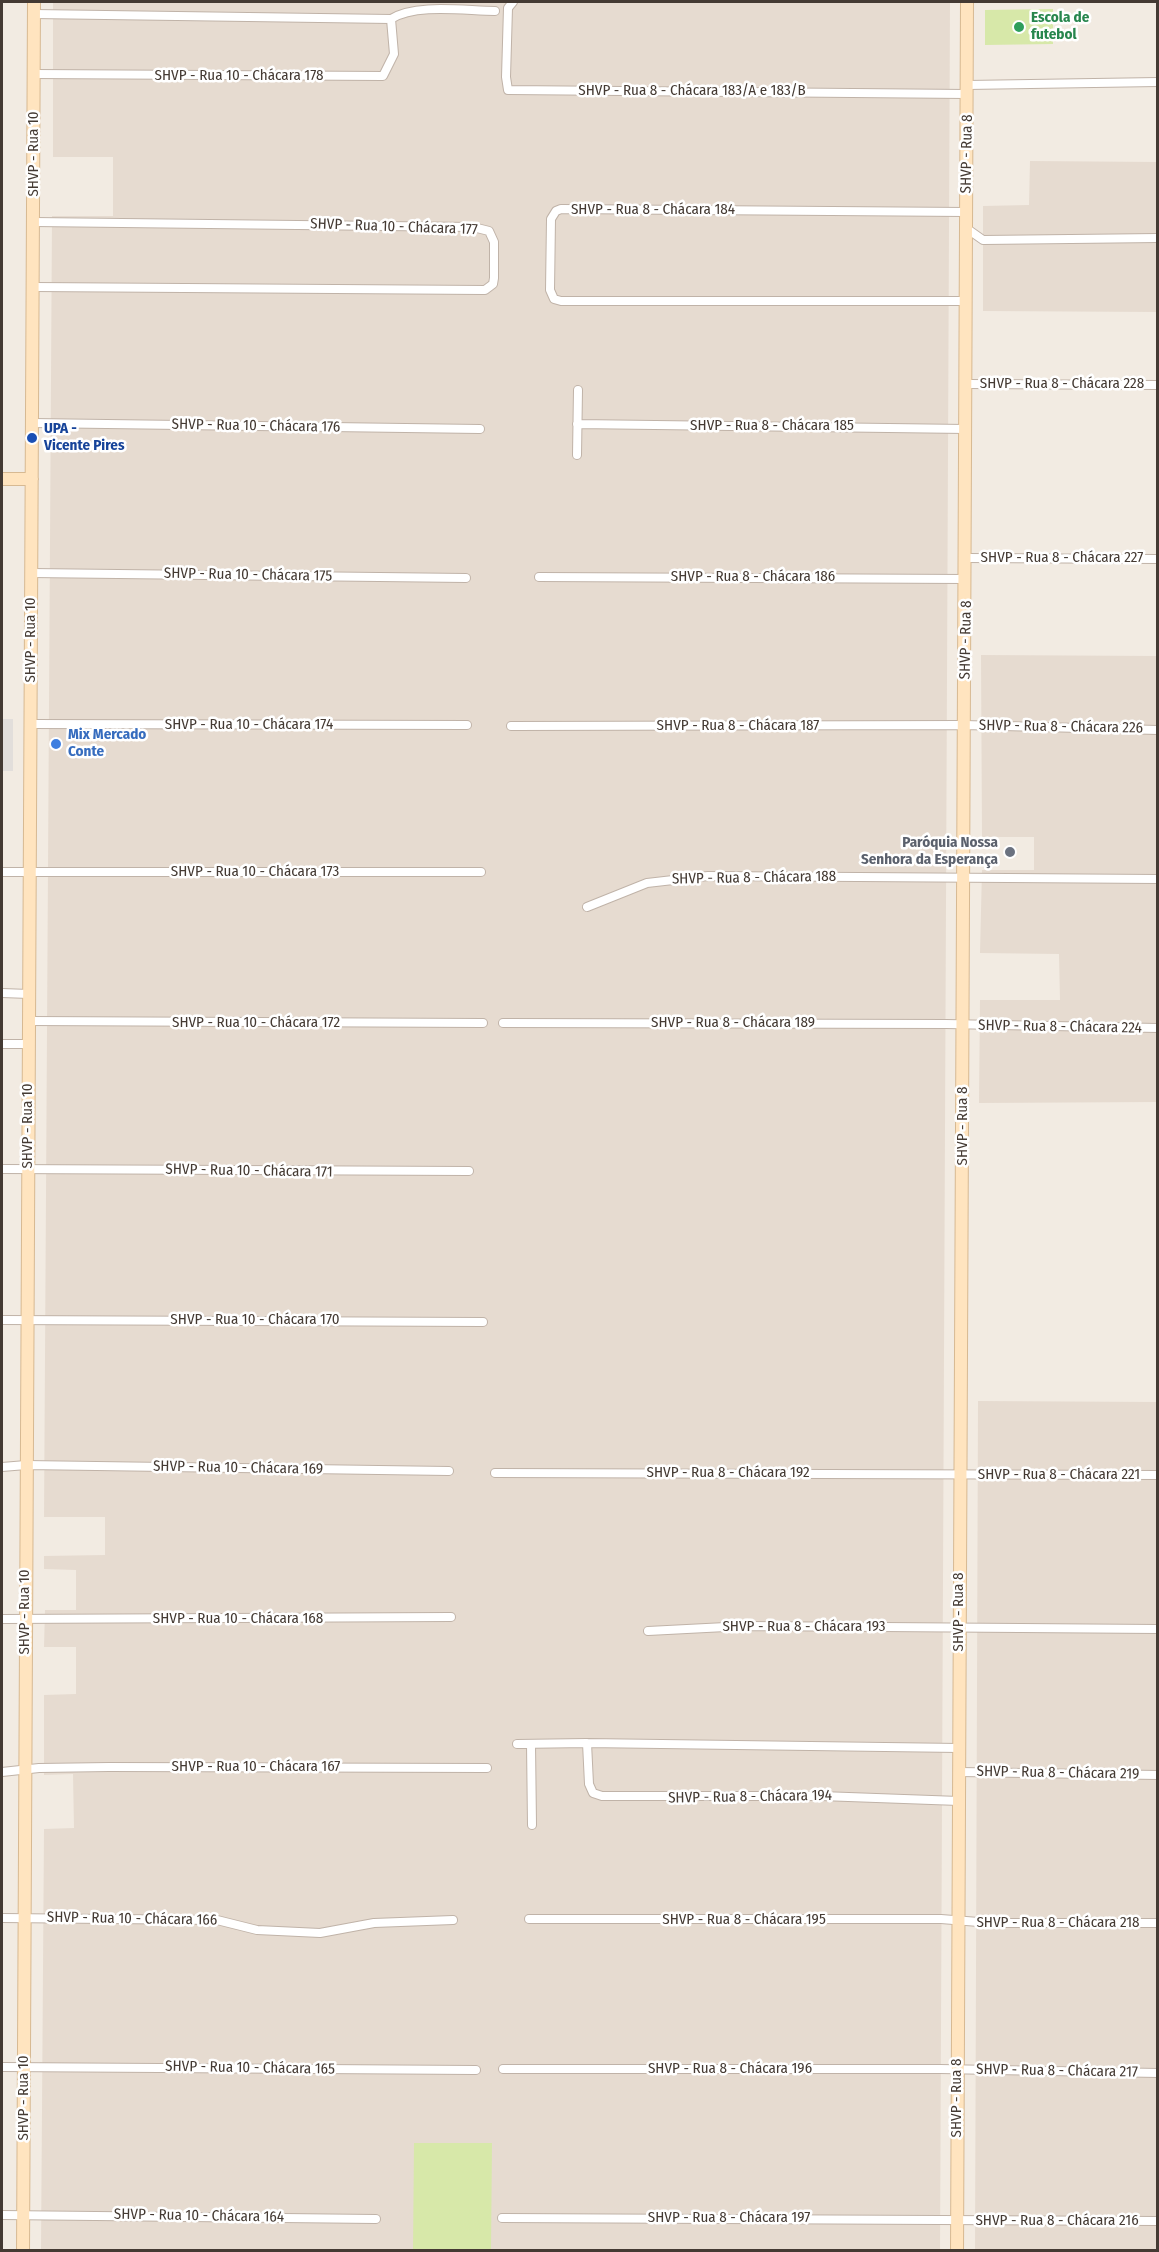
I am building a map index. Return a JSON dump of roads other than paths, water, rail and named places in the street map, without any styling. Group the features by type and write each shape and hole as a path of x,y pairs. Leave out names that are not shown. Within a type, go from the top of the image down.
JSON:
{"street":[{"name":"SHVP - Rua 8 - Chácara 183/A e 183/B","path":"513,2 508,8 506,77 508,90 967,90"},
{"name":"SHVP - Rua 8","path":"957,2250 967,2"},
{"path":"34,8 392,19 411,10 495,11"},
{"name":"SHVP - Rua 10","path":"23,2250 34,8"},
{"name":"SHVP - Rua 10 - Chácara 178","path":"34,74 383,76 394,54 392,19"},
{"path":"967,90 1158,82"},
{"name":"SHVP - Rua 8 - Chácara 184","path":"966,212 561,209 556,211 551,219 550,290 554,299 561,302 967,300"},
{"name":"SHVP - Rua 10 - Chácara 177","path":"34,222 473,227 493,235 494,278 493,284 485,290 34,287"},
{"path":"966,228 983,240 1158,238"},
{"name":"SHVP - Rua 8 - Chácara 228","path":"967,384 1158,385"},
{"path":"577,455 578,390"},
{"name":"SHVP - Rua 10 - Chácara 176","path":"32,423 480,429"},
{"name":"SHVP - Rua 8 - Chácara 185","path":"577,424 966,429"},
{"path":"2,479 32,479"},
{"name":"SHVP - Rua 8 - Chácara 227","path":"966,558 1158,559"},
{"name":"SHVP - Rua 10 - Chácara 175","path":"31,573 466,578"},
{"name":"SHVP - Rua 8 - Chácara 186","path":"539,577 966,579"},
{"name":"SHVP - Rua 10 - Chácara 174","path":"30,724 467,725"},
{"name":"SHVP - Rua 8 - Chácara 187","path":"511,726 964,725"},
{"name":"SHVP - Rua 8 - Chácara 226","path":"964,725 1158,730"},
{"name":"SHVP - Rua 10 - Chácara 173","path":"2,872 481,872"},
{"name":"SHVP - Rua 8 - Chácara 188","path":"587,907 647,883 708,876 1158,879"},
{"path":"2,993 29,994"},
{"name":"SHVP - Rua 10 - Chácara 172","path":"29,1022 483,1023"},
{"name":"SHVP - Rua 8 - Chácara 189","path":"503,1023 963,1025"},
{"name":"SHVP - Rua 8 - Chácara 224","path":"963,1025 1158,1028"},
{"path":"2,1044 28,1044"},
{"name":"SHVP - Rua 10 - Chácara 171","path":"2,1169 469,1171"},
{"name":"SHVP - Rua 10 - Chácara 170","path":"2,1320 483,1322"},
{"name":"SHVP - Rua 10 - Chácara 169","path":"2,1467 26,1465 449,1471"},
{"name":"SHVP - Rua 8 - Chácara 192","path":"495,1473 961,1473"},
{"name":"SHVP - Rua 8 - Chácara 221","path":"961,1473 1158,1475"},
{"name":"SHVP - Rua 10 - Chácara 168","path":"2,1619 451,1617"},
{"name":"SHVP - Rua 8 - Chácara 193","path":"648,1631 745,1626 1158,1629"},
{"name":"SHVP - Rua 8 - Chácara 194","path":"587,1743 589,1784 593,1793 602,1796 821,1796 959,1801"},
{"path":"517,1744 959,1748"},
{"path":"531,1744 532,1825"},
{"name":"SHVP - Rua 10 - Chácara 167","path":"2,1772 109,1767 487,1768"},
{"name":"SHVP - Rua 8 - Chácara 219","path":"959,1772 1158,1775"},
{"name":"SHVP - Rua 10 - Chácara 166","path":"2,1918 217,1920 256,1930 320,1933 374,1923 453,1920"},
{"name":"SHVP - Rua 8 - Chácara 195","path":"529,1919 941,1919 959,1922"},
{"name":"SHVP - Rua 8 - Chácara 218","path":"959,1922 1158,1923"},
{"name":"SHVP - Rua 10 - Chácara 165","path":"2,2067 476,2070"},
{"name":"SHVP - Rua 8 - Chácara 196","path":"503,2069 957,2069"},
{"name":"SHVP - Rua 8 - Chácara 217","path":"957,2069 1158,2073"},
{"name":"SHVP - Rua 10 - Chácara 164","path":"2,2215 376,2219"},
{"name":"SHVP - Rua 8 - Chácara 197","path":"502,2218 956,2220"},
{"name":"SHVP - Rua 8 - Chácara 216","path":"956,2220 1158,2221"}],"place":[{"name":"Escola de futebol","path":"1019,27"},
{"name":"UPA - Vicente Pires","path":"32,438"},
{"name":"Mix Mercado Conte","path":"56,744"},
{"name":"Paróquia Nossa Senhora da Esperança","path":"1010,852"}]}
